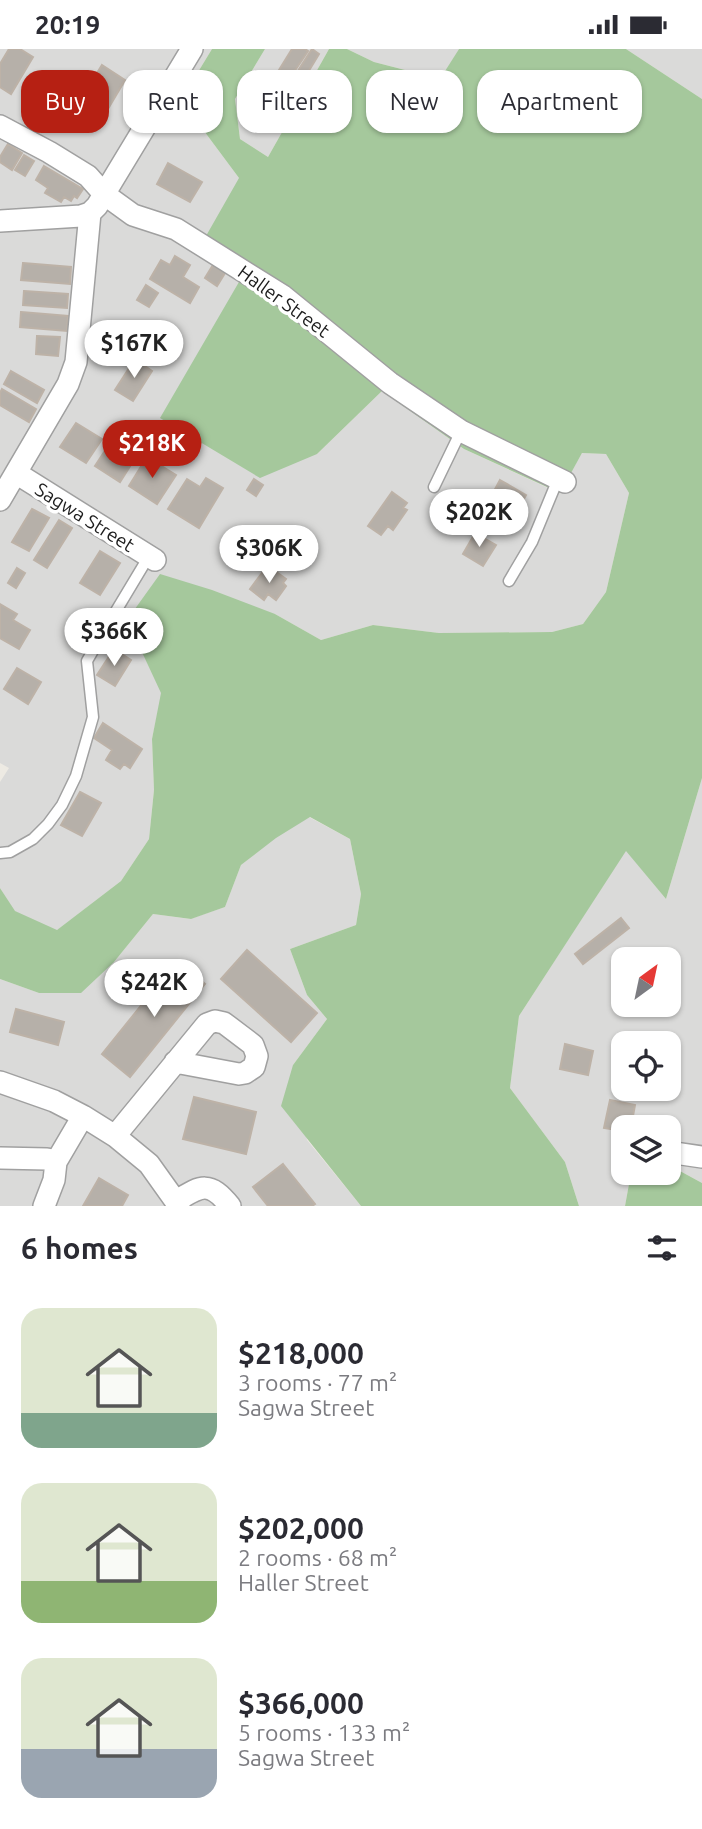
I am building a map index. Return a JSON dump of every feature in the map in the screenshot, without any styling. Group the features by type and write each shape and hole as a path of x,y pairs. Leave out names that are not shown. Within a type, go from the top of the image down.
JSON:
{"street":[{"path":"0,221 81,216 97,207 192,49"},
{"name":"Haller Street","path":"0,126 88,176 104,194 134,215 176,229 283,296 390,383 461,431 561,481"},
{"path":"0,500 73,372 90,213"},
{"name":"Sagwa Street","path":"16,473 152,558"},
{"path":"116,1136 175,1062"},
{"path":"0,1082 54,1101 116,1136 149,1164 177,1203 199,1187 210,1189 222,1196 230,1206"},
{"path":"44,1206 50,1195 57,1162 83,1116"},
{"path":"681,1154 702,1157"},
{"path":"0,1158 47,1159 57,1162"}],"lane":[{"path":"434,487 461,431"},
{"path":"509,581 532,542 561,481"},
{"path":"0,853 10,852 33,839 48,824 67,795 76,776 93,717 88,661 110,621 152,558"}],"shaded area":[{"path":"0,49 212,49 199,70 123,70 123,133 206,133 239,178 250,263 317,454 382,391 464,449 559,493 582,453 606,454 629,493 606,592 583,624 552,632 439,633 373,625 321,640 275,614 127,620 162,693 152,739 154,790 149,839 121,881 56,931 14,911 0,888 0,782 9,768 0,763"},
{"path":"265,49 329,49 317,70 252,70"},
{"path":"347,49 459,49 446,70 406,70 374,62"},
{"path":"626,49 702,49 702,99"},
{"path":"239,133 282,133 268,157 240,139"},
{"path":"702,778 702,1183 681,1172 681,1115 611,1115 611,1185 629,1185 625,1206 579,1206 565,1162 510,1088 519,1016 626,850 666,899"},
{"path":"309,817 350,839 361,894 356,925 290,949 307,995 327,1019 293,1065 307,1140 361,1206 0,1206 0,979 39,993 114,962 153,914 190,919 225,907 241,865 276,837"}],"green space":[{"path":"212,49 265,49 252,70 237,70 235,99 237,133 240,139 268,157 282,133 352,133 352,70 317,70 329,49 347,49 374,62 405,70 366,70 366,133 463,133 463,70 446,70 459,49 626,49 702,99 702,778 666,899 626,851 519,1016 510,1088 565,1162 579,1206 361,1206 281,1106 293,1065 327,1019 307,995 290,949 356,925 361,894 350,839 310,817 276,838 241,865 225,907 191,919 153,914 114,962 81,993 39,993 0,979 0,888 15,911 57,930 121,881 149,839 154,790 152,739 161,693 127,620 160,574 275,614 321,640 373,625 439,633 552,632 583,624 606,592 629,493 606,454 582,453 560,493 464,449 382,391 317,454 260,478 160,418 250,263 206,236 239,178 206,133 223,133 223,70 199,70"},
{"path":"681,1172 702,1183 702,1206 625,1206 629,1185 681,1185"}],"building":[{"path":"9,49 20,49 33,57 25,70 21,70 21,77 11,94 0,87 0,64"},
{"path":"292,49 308,51 295,70 279,70"},
{"path":"312,49 319,54 309,70 298,70"},
{"path":"102,65 123,79 109,107 109,70 99,70"},
{"path":"8,144 22,153 12,170 0,162"},
{"path":"24,155 34,161 25,176 15,170"},
{"path":"168,163 202,182 190,202 157,184"},
{"path":"44,166 83,189 77,198 74,196 71,201 64,197 61,202 45,193 48,188 36,180"},
{"path":"175,256 190,265 183,277 199,287 190,303 150,279 161,260 170,265"},
{"path":"23,263 71,267 70,284 21,280"},
{"path":"213,265 225,273 217,286 205,278"},
{"path":"146,285 158,293 149,307 137,300"},
{"path":"24,291 68,294 67,308 23,305"},
{"path":"21,312 68,316 67,331 20,327"},
{"path":"37,336 60,337 58,356 36,354"},
{"path":"135,359 152,371 133,401 115,390"},
{"path":"11,371 44,390 37,403 4,384"},
{"path":"2,389 36,409 29,422 0,405"},
{"path":"76,423 102,439 86,463 60,447"},
{"path":"122,441 135,449 130,458 134,460 120,482 95,466 110,443 118,448"},
{"path":"147,457 176,475 157,504 129,486"},
{"path":"206,478 223,488 199,528 168,509 187,479 200,487"},
{"path":"254,479 263,485 256,496 247,490"},
{"path":"500,480 526,495 507,529 490,519 496,509 487,504"},
{"path":"392,492 407,503 403,508 407,510 393,530 388,526 381,535 368,526"},
{"path":"32,509 49,518 29,551 12,542"},
{"path":"59,520 72,528 47,568 34,560"},
{"path":"475,533 496,545 483,566 463,554"},
{"path":"100,551 120,563 100,595 80,583"},
{"path":"17,568 25,573 16,588 8,583"},
{"path":"265,569 272,574 275,571 286,579 283,583 286,586 276,600 268,594 264,600 250,589"},
{"path":"0,604 17,614 13,620 30,630 19,649 0,638"},
{"path":"114,649 131,660 115,686 97,675"},
{"path":"17,668 41,682 28,704 4,689"},
{"path":"103,723 142,749 130,768 124,764 120,769 106,760 112,750 94,738"},
{"path":"80,792 101,803 82,836 61,825"},
{"path":"621,918 629,928 583,964 575,954"},
{"path":"247,950 317,1013 291,1042 221,979"},
{"path":"177,961 205,984 130,1077 102,1054"},
{"path":"16,1009 64,1022 58,1045 10,1032"},
{"path":"565,1044 593,1051 588,1075 560,1069"},
{"path":"194,1097 256,1112 246,1154 183,1139"},
{"path":"610,1100 635,1105 633,1115 611,1115 611,1129 604,1128"},
{"path":"283,1164 315,1204 268,1206 253,1187"},
{"path":"99,1178 128,1195 122,1206 83,1206"}]}
